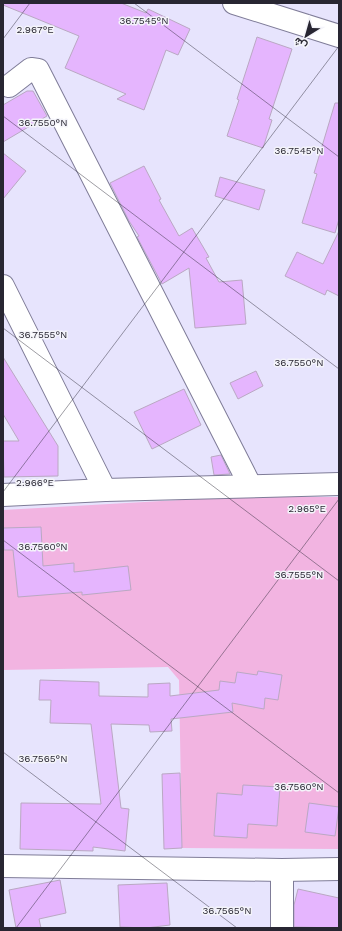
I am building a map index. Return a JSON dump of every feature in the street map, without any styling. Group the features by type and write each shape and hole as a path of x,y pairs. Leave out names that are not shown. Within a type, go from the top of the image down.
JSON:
{"street":[{"path":"234,3 339,36"},
{"path":"9,86 31,70 38,70 250,486"},
{"path":"3,286 105,490"},
{"path":"3,495 105,490 339,484"},
{"path":"3,866 282,870 339,869"},
{"path":"282,870 282,928"}],"shaded area":[{"path":"233,497 339,497 339,849 182,848 179,680 168,667 3,670 3,510"}],"building":[{"path":"3,3 121,3 146,13 148,9 190,29 178,55 166,50 144,110 117,99 126,94 65,68 79,36 3,5"},
{"path":"257,37 292,49 269,119 272,120 263,148 227,136"},
{"path":"27,91 33,91 47,116 3,142 3,105"},
{"path":"335,103 339,103 339,219 335,233 302,223 317,174 314,173"},
{"path":"3,153 26,171 3,199"},
{"path":"144,166 161,199 159,200 179,236 192,228 209,257 206,258 219,282 242,280 246,324 195,328 189,268 162,284 137,237 139,236 129,221 110,183"},
{"path":"220,177 265,190 259,210 215,196"},
{"path":"339,231 339,296 327,290 325,295 285,276 297,252 323,264"},
{"path":"3,357 58,446 58,476 4,477 3,441 19,441 3,414"},
{"path":"256,371 263,386 238,399 230,383"},
{"path":"184,389 201,425 152,449 134,412"},
{"path":"221,455 230,474 214,475 211,457"},
{"path":"41,527 43,566 74,563 74,572 128,566 131,590 82,595 82,592 18,597 13,550 4,550 3,528"},
{"path":"258,671 282,675 278,700 265,698 264,709 232,703 233,712 171,719 172,731 150,732 149,725 111,724 121,808 129,809 125,851 93,847 93,851 20,849 21,803 101,804 91,724 50,723 51,700 39,700 40,680 99,682 99,696 148,697 148,684 170,683 170,696 219,690 220,681 235,683 237,672 257,675"},
{"path":"180,773 182,848 164,849 162,774"},
{"path":"243,785 280,787 277,826 248,824 247,838 214,836 217,793 242,795"},
{"path":"309,803 339,807 335,836 305,832"},
{"path":"60,880 66,913 39,919 41,928 16,928 9,890"},
{"path":"167,883 170,925 146,928 120,927 118,885"},
{"path":"298,889 339,898 339,928 294,927 294,905"}]}
